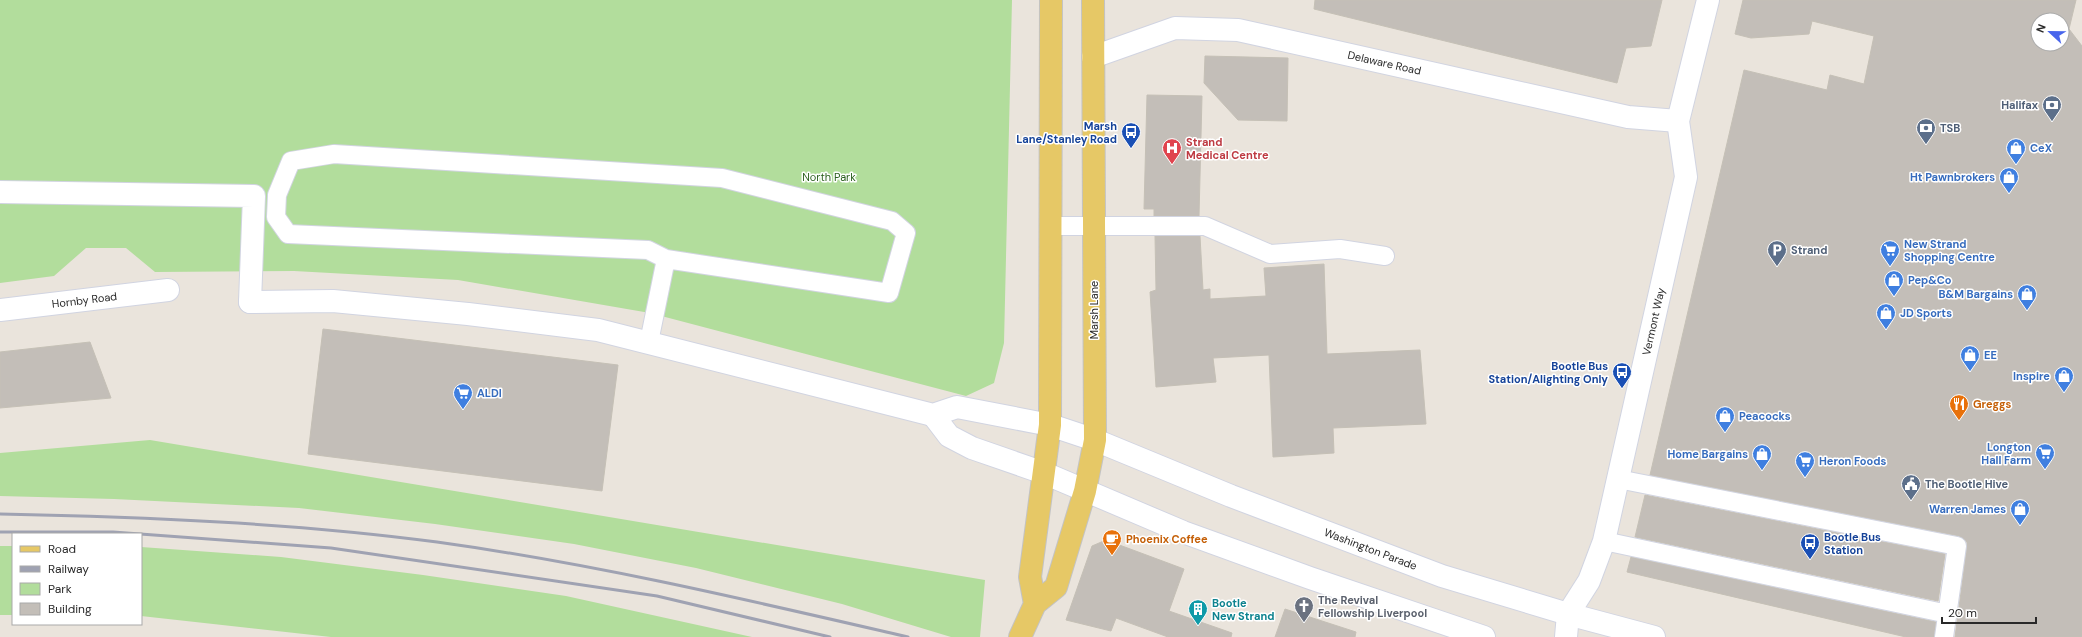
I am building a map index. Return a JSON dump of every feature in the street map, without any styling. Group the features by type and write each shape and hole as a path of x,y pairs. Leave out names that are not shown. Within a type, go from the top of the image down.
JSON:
{"main road":[{"path":"1035,604 1030,577 1050,426 1051,0"},
{"name":"Marsh Lane","path":"1020,637 1035,604 1056,587 1085,490 1095,440 1094,226 1092,171 1093,0"}],"street":[{"name":"Vermont Way","path":"1566,637 1568,614 1589,581 1604,541 1686,177 1678,121 1708,0"},
{"name":"Delaware Road","path":"1093,57 1175,28 1238,30 1628,117 1678,121"},
{"path":"0,192 254,196 250,302 333,301 468,314 598,330 933,416 949,436 972,448 1044,473 1190,534 1310,578 1484,637"},
{"name":"Hornby Road","path":"0,310 168,290"},
{"name":"Washington Parade","path":"933,416 957,407 1050,426 1095,440 1203,485 1442,576 1568,614 1654,637"}],"lane":[{"path":"334,154 722,178 892,221 906,233 889,293 666,259 648,250 288,234 276,217 277,195 292,160 334,154"},
{"path":"1051,226 1205,226 1270,254 1340,249 1385,256"},
{"path":"649,342 666,259"},
{"path":"1618,479 1957,546 1944,637"},
{"path":"1604,541 1948,614"}],"green space":[{"name":"North Park","path":"0,0 1012,0 1004,343 994,383 966,396 650,313 458,280 294,271 155,272 126,248 86,248 54,276 0,283"},
{"path":"150,440 985,580 980,637 951,637 842,604 696,568 574,544 435,524 299,508 114,499 0,496 0,453"},
{"path":"0,546 12,546 12,615 0,615"},
{"path":"142,547 281,557 423,575 566,596 752,637 331,637 142,616"}],"building":[{"path":"1315,0 1662,0 1651,46 1626,48 1617,83 1314,9"},
{"name":"New Strand Shopping Centre","path":"1743,0 2076,0 2070,25 2070,12 2030,12 2030,52 2070,52 2070,30 2082,46 2082,637 1955,637 1967,547 1967,542 1959,536 1650,475 1744,70 1827,90 1830,75 1864,84 1874,36 1812,21 1809,34 1751,38 1735,34"},
{"path":"1205,56 1288,58 1287,121 1238,120 1204,83"},
{"path":"1147,95 1202,96 1199,216 1154,216 1154,209 1144,209"},
{"path":"1155,236 1200,236 1203,290 1210,289 1210,299 1266,296 1264,268 1324,264 1327,354 1420,350 1426,424 1333,428 1334,453 1273,457 1269,355 1213,358 1216,382 1156,387 1150,292 1156,290"},
{"name":"ALDI","path":"323,329 618,365 602,491 308,454"},
{"path":"90,342 111,398 0,408 0,352"},
{"path":"1645,495 1945,554 1938,601 1635,537"},
{"path":"1106,540 1184,569 1169,611 1232,633 1231,637 1168,637 1116,618 1111,631 1066,620 1092,546"},
{"path":"1631,557 1936,622 1934,637 1906,637 1627,572"},
{"name":"The Revival Fellowship Liverpool","path":"1285,609 1356,632 1355,637 1275,637"}],"railway":[{"path":"0,514 219,522 383,535 437,542 615,572 908,637"},
{"path":"0,532 127,533"},
{"path":"142,534 331,548 657,596 830,637"}],"place":[{"name":"Halifax","path":"2052,122"},
{"name":"TSB","path":"1926,145"},
{"name":"Marsh Lane/Stanley Road","path":"1131,149"},
{"name":"Strand Medical Centre","path":"1172,165"},
{"name":"CeX","path":"2016,165"},
{"name":"Ht Pawnbrokers","path":"2009,194"},
{"name":"Strand","path":"1777,267"},
{"name":"New Strand Shopping Centre","path":"1890,267"},
{"name":"Pep&Co","path":"1894,297"},
{"name":"B&M Bargains","path":"2027,311"},
{"name":"JD Sports","path":"1886,330"},
{"name":"EE","path":"1970,372"},
{"name":"Bootle Bus Station/Alighting Only","path":"1622,389"},
{"name":"Inspire","path":"2064,393"},
{"name":"ALDI","path":"463,410"},
{"name":"Greggs","path":"1959,421"},
{"name":"Peacocks","path":"1725,433"},
{"name":"Longton Hall Farm","path":"2045,470"},
{"name":"Home Bargains","path":"1762,471"},
{"name":"Heron Foods","path":"1805,478"},
{"name":"The Bootle Hive","path":"1911,501"},
{"name":"Warren James","path":"2020,526"},
{"name":"Phoenix Coffee","path":"1112,556"},
{"name":"Bootle Bus Station","path":"1810,560"},
{"name":"The Revival Fellowship Liverpool","path":"1304,623"},
{"name":"Bootle New Strand","path":"1198,626"}]}
